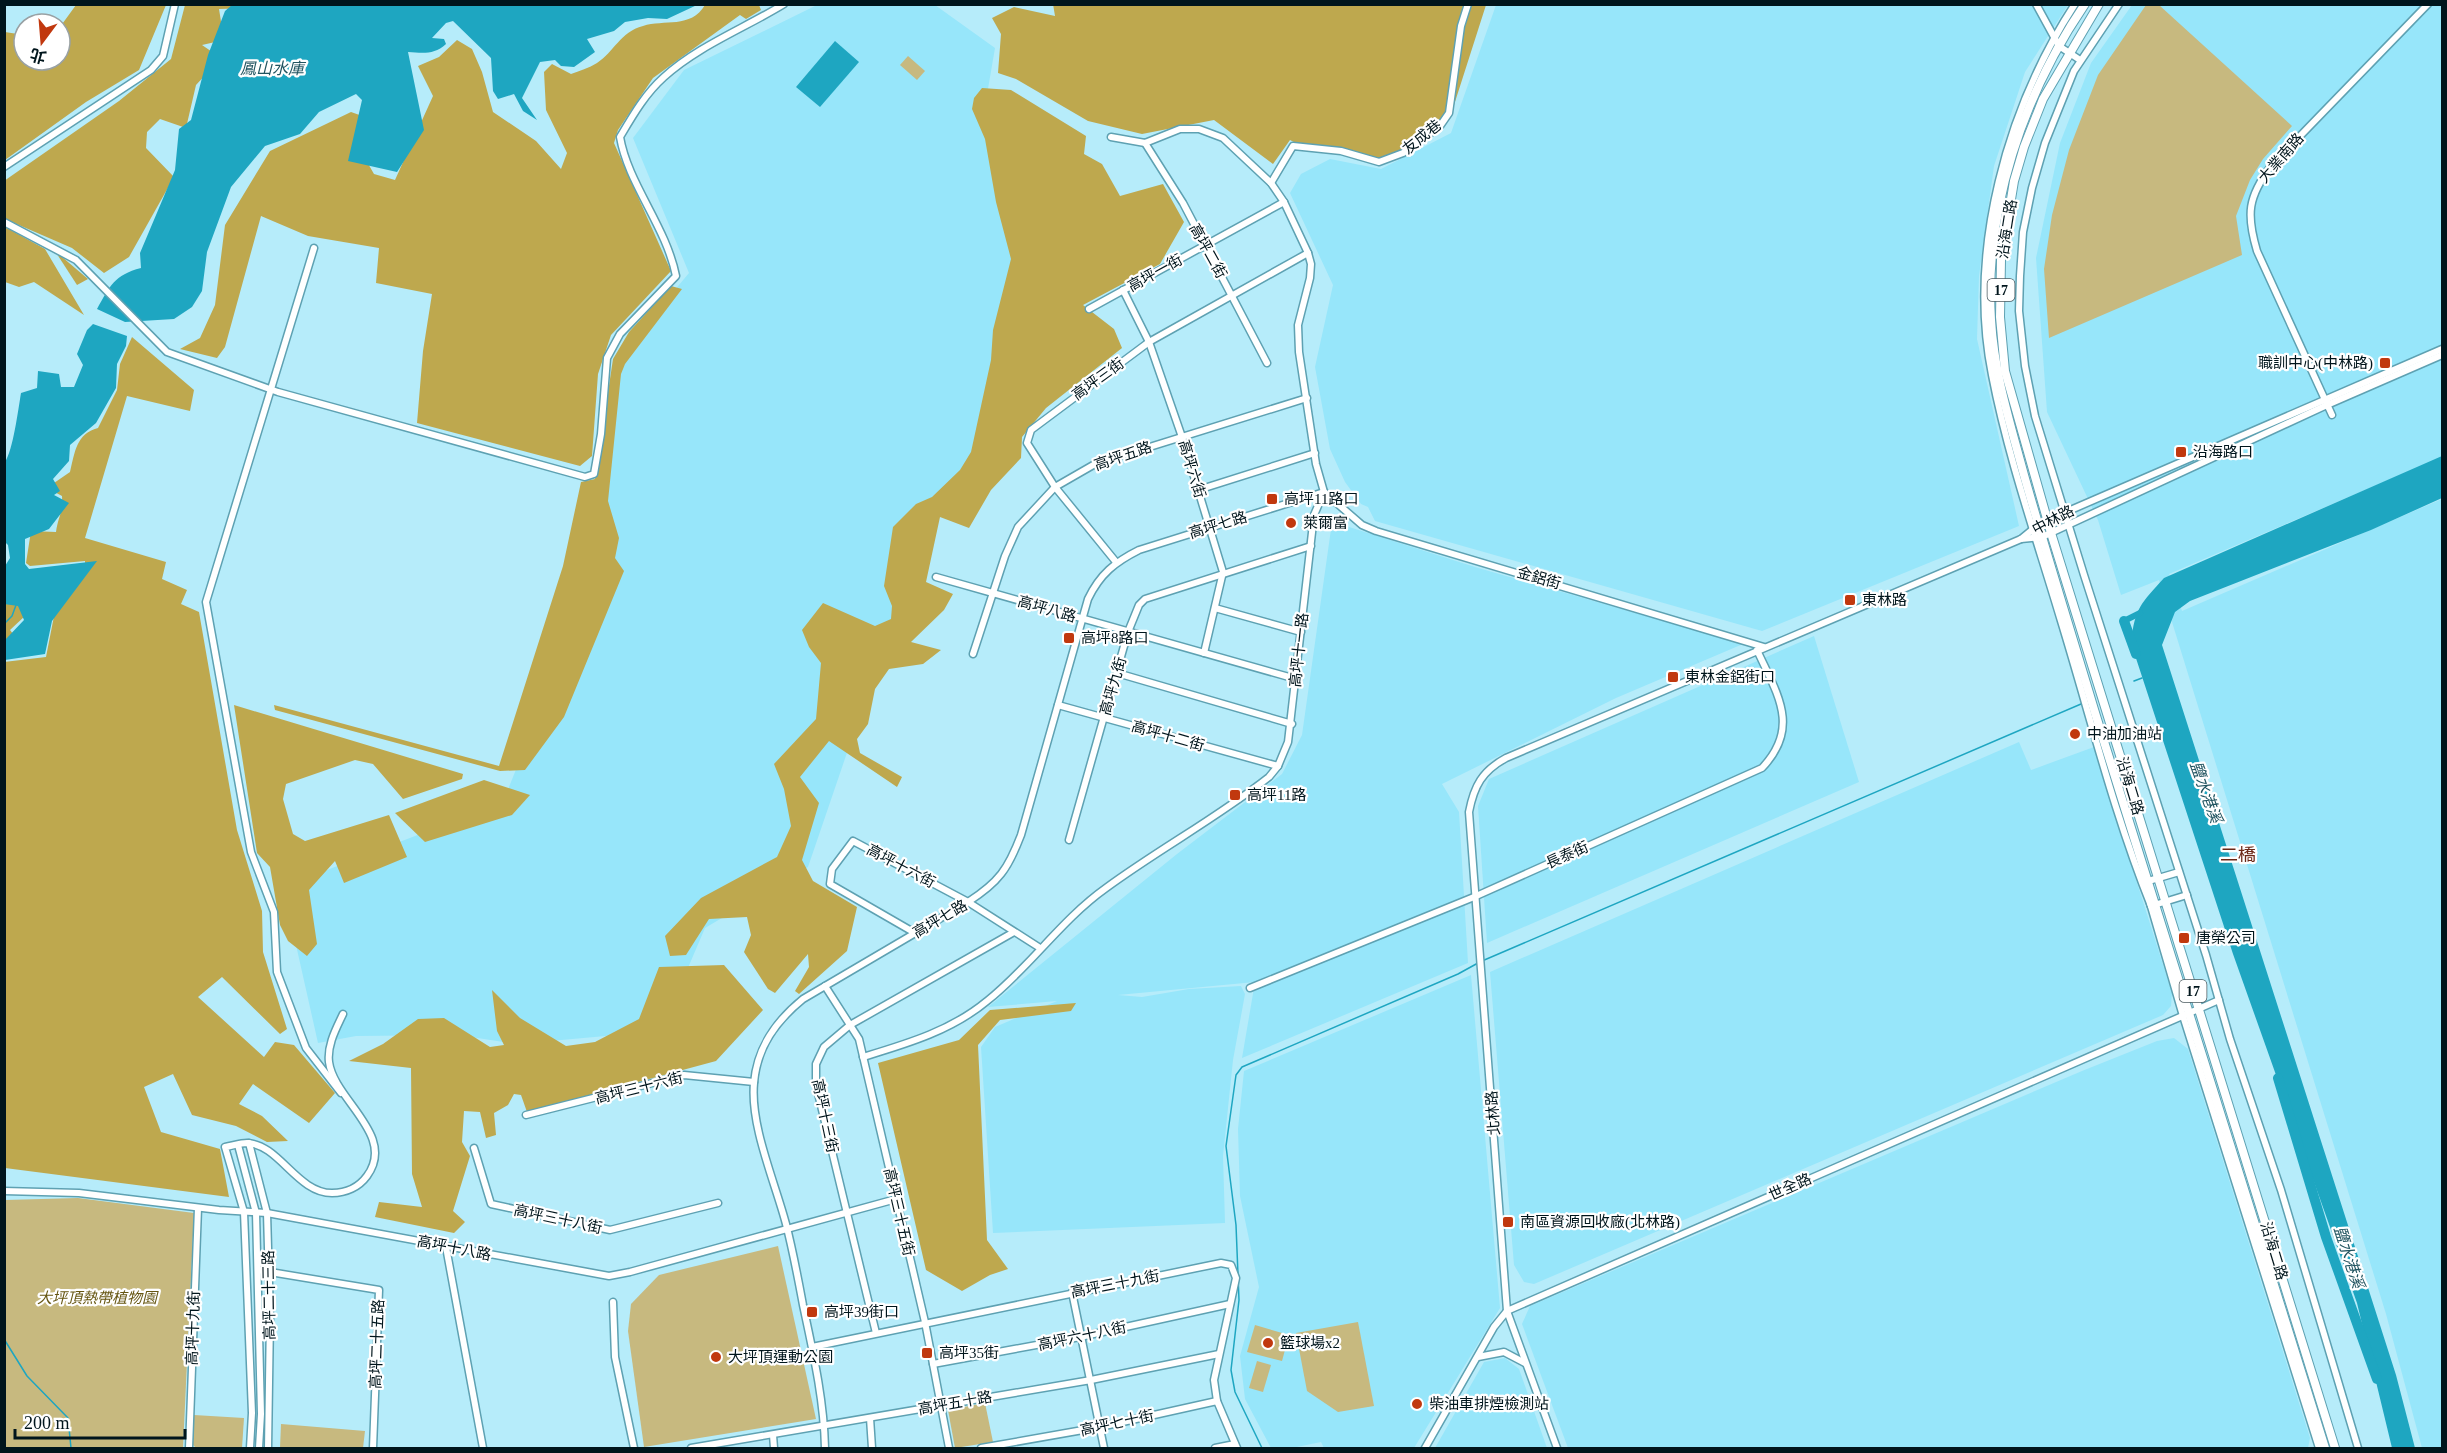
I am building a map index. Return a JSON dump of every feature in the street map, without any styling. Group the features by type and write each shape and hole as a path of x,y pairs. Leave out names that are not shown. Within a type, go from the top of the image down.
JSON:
{"main road":[{"name":"17","path":"2056,43 2085,4"},
{"name":"17","path":"2068,52 2098,4"},
{"name":"沿海二路","path":"2056,43 2029,107 2005,180 1999,209 1990,316 1996,373 2036,527 2100,727 2185,1015 2325,1449"},
{"name":"沿海二路","path":"2068,52 2043,99 2024,147 2013,191 2001,261 2000,317 2005,371 2051,532 2335,1449"},
{"path":"2100,727 2112,725"}],"street":[{"path":"4,167 151,70 163,56 175,4"},
{"path":"4,222 76,260 167,352 187,361 271,389 585,477 594,474 601,434 607,358 620,334 676,276 672,257 645,195 624,157 620,136 642,100 665,76 712,44 784,4"},
{"name":"友成巷","path":"1271,183 1293,146 1341,151 1379,162 1402,153 1440,126 1449,113 1461,26 1468,4"},
{"path":"2036,4 2056,43 2080,60"},
{"path":"2056,43 2075,4"},
{"name":"沿海二路","path":"2119,4 2080,60 2045,143 2032,188 2023,232 2019,299 2025,366 2035,417 2219,1000 2282,1190 2358,1449"},
{"name":"大業南路","path":"2332,415 2257,251 2251,231 2251,204 2257,185 2271,166 2428,4"},
{"path":"1111,137 1145,143 1180,129 1212,132 1223,138 1271,183 1284,202 1311,264 1310,278 1298,325 1315,453 1324,492"},
{"name":"高坪二街","path":"1145,143 1183,203 1267,363"},
{"name":"高坪一街","path":"1089,309 1284,202"},
{"path":"238,1145 249,1143 264,1149 305,1183 321,1193 341,1193 361,1184 374,1167 375,1150 370,1132 306,1048 277,972 274,912 251,852 206,602 314,248"},
{"name":"高坪三街","path":"1116,562 1055,487 1027,443 1031,430 1149,342 1308,253"},
{"name":"高坪六街","path":"1123,290 1149,342 1182,437 1223,572 1204,653"},
{"name":"中林路","path":"2021,539 2039,537 2051,532 2442,349"},
{"name":"中林路","path":"2021,539 2036,527 2066,512 2442,355"},
{"name":"高坪五路","path":"974,654 992,594 1018,527 1055,487 1095,464 1307,398"},
{"path":"1198,489 1315,453"},
{"name":"高坪七路","path":"825,1449 824,1426 812,1347 787,1227 756,1118 754,1082 765,1041 777,1024 803,999 991,887 1011,861 1021,835 1082,619 1099,579 1116,562 1139,550 1324,492"},
{"name":"高坪十一路","path":"863,1057 911,1043 949,1026 986,1002 1105,888 1224,810 1269,777 1278,766 1288,742 1292,724 1314,515 1324,492"},
{"name":"金鋁街","path":"1324,492 1362,525 1376,531 1765,647"},
{"name":"沿海二路","path":"2039,537 2145,883"},
{"path":"1756,650 2021,539"},
{"name":"高坪九街","path":"1069,840 1116,672 1139,605 1145,599 1223,572 1311,546"},
{"name":"高坪八路","path":"936,577 1296,679"},
{"path":"1215,608 1301,632"},
{"name":"北林路","path":"1557,1449 1507,1311 1474,897 1469,812 1473,793 1484,772 1506,758 1756,650"},
{"name":"長泰街","path":"1250,988 1474,897 1762,768 1774,754 1782,738 1784,720 1776,693 1756,650"},
{"path":"1116,672 1292,724"},
{"name":"高坪十二街","path":"1058,705 1278,766"},
{"name":"高坪十六街","path":"915,933 830,884 832,869 853,841 968,902 1040,948"},
{"path":"2145,883 2179,872"},
{"path":"2153,905 2187,895"},
{"name":"沿海二路","path":"2153,905 2172,983 2185,1015 2319,1449"},
{"name":"高坪十三街","path":"876,1333 816,1085 816,1064 824,1047 850,1025 1014,932"},
{"name":"高坪三十五街","path":"825,986 859,1039 925,1322 949,1449"},
{"name":"世全路","path":"1507,1311 2219,1000"},
{"path":"341,1093 329,1064 329,1048 343,1014"},
{"name":"高坪三十六街","path":"526,1115 684,1075 754,1082"},
{"name":"高坪二十三路","path":"249,1143 267,1213 268,1449"},
{"name":"高坪二十三路","path":"250,1449 252,1413 244,1212 225,1147 238,1145 256,1213 261,1414 259,1449"},
{"name":"高坪三十八街","path":"474,1148 491,1204 552,1219 610,1230 718,1203"},
{"name":"高坪十八路","path":"4,1191 79,1193 198,1208 267,1213 609,1276 896,1199"},
{"name":"高坪十九街","path":"189,1449 198,1208"},
{"path":"446,1247 483,1449"},
{"name":"高坪三十九街","path":"812,1347 1072,1292 1221,1263 1231,1265 1236,1278 1214,1380 1217,1401 1236,1446"},
{"name":"高坪二十五路","path":"258,1270 378,1290 373,1449"},
{"path":"1072,1292 1104,1449"},
{"path":"613,1302 615,1357 634,1449"},
{"name":"高坪六十八街","path":"933,1364 1080,1337 1230,1304"},
{"path":"1425,1449 1507,1311"},
{"path":"1478,1357 1504,1352 1526,1364"},
{"name":"高坪五十路","path":"691,1449 1090,1380 1219,1354"},
{"name":"高坪七十街","path":"981,1449 1100,1427 1217,1401"},
{"path":"870,1418 872,1449"},
{"path":"773,1435 774,1449"},
{"path":"1215,1449 1236,1446"}],"shaded area":[{"path":"1053,4 1486,5 1454,105 1414,146 1378,159 1305,148 1290,140 1273,164 1214,120 1142,134 1088,121 1016,79 998,73 1001,34 992,18 1014,7 1055,16"},
{"path":"76,5 166,5 139,70 86,102 5,160 5,32 12,33 12,72 72,72 71,12"},
{"path":"185,5 252,5 252,8 219,9 224,40 202,45 221,58 196,85 186,128 160,119 147,132 146,148 174,177 129,257 104,273 72,248 5,219 4,181 119,101 171,59"},
{"path":"705,5 759,5 761,10 746,19 740,15 653,78 618,130 614,143 671,271 611,335 598,374 592,456 580,466 417,423 423,351 432,294 376,283 379,248 308,236 261,216 225,347 217,358 180,349 200,338 215,305 225,225 270,151 351,112 368,118 359,148 374,174 395,180 433,96 418,66 439,57 457,40 472,49 482,72 493,112 536,141 561,169 567,153 546,110 544,72 552,64 571,74 587,68 597,63 623,37 635,29 651,24 685,20 699,13"},
{"path":"817,5 935,5 995,48 984,112 1036,252 977,466 938,508 851,741 808,867 705,928 661,1031 517,1044 458,1035 356,1036 318,1043 283,887 503,802 599,562 618,358 689,273 633,138 684,70"},
{"path":"1496,5 2068,5 2025,72 1994,166 1979,276 1977,339 2019,526 1762,631 1375,521 1368,507 1361,504 1345,482 1330,449 1315,367 1333,285 1290,193 1301,174 1330,159 1381,169 1451,133"},
{"path":"2132,5 2442,5 2442,457 2169,574 2182,611 2442,499 2442,1448 2422,1448 2386,1314 2159,580 2121,595 2098,520 2047,412 2036,258 2060,143 2091,63"},
{"path":"982,88 1011,90 1086,136 1084,154 1102,164 1120,196 1163,184 1184,222 1160,264 1083,305 1114,329 1122,348 1046,408 1022,437 1021,458 991,490 969,528 940,517 926,582 953,594 944,610 911,642 941,650 923,664 889,669 875,689 868,724 857,739 860,753 902,777 897,787 829,741 800,777 819,803 802,860 813,881 857,907 847,951 799,994 795,991 809,967 808,954 775,993 768,989 744,952 751,935 747,917 709,919 686,955 670,956 665,936 701,898 777,857 791,826 784,789 774,764 816,719 821,663 809,647 802,630 823,603 875,626 891,619 892,606 884,586 893,527 916,504 932,497 960,470 971,452 991,360 993,330 1011,259 996,202 985,139 972,109 974,98"},
{"path":"5,227 45,249 84,315 34,282 19,287 5,282"},
{"path":"55,251 88,279 77,285"},
{"path":"671,286 682,289 625,364 621,374 608,501 619,538 615,558 624,571 564,717 525,770 500,771 275,710 274,705 499,766 563,566 581,482 595,479 613,359 629,332"},
{"path":"132,337 194,390 190,411 127,396 85,538 166,562 162,579 187,590 181,604 199,612 237,830 262,911 263,952 287,1029 280,1034 222,977 198,997 264,1057 275,1042 294,1045 335,1093 309,1123 253,1084 239,1104 262,1116 288,1141 267,1142 236,1126 192,1115 173,1074 144,1087 161,1132 220,1149 229,1197 5,1168 4,662 46,657 55,611 85,572 85,561 30,566 26,563 31,531 56,532 62,496 51,490 54,483 70,472 75,451 81,439 98,428 117,390 120,364"},
{"path":"1333,515 1346,526 1475,567 1743,644 1616,698 1442,784 1459,812 1468,963 1242,1058 1255,982 1118,995 1142,997 1189,989 1241,986 1245,994 1233,1060 1223,1156 1225,1223 993,1233 981,1047 995,1027 1057,1001 988,1007 1177,854 1282,774 1302,735"},
{"path":"4,600 22,605 26,615 10,630 17,639 4,644"},
{"path":"1814,636 1859,782 1487,943 1478,806 1489,779"},
{"path":"234,705 463,774 462,779 403,799 373,764 355,760 286,784 283,799 293,834 305,841 389,815 407,857 344,883 335,861 309,890 317,944 307,956 288,941 280,925 270,867 257,853"},
{"path":"2019,742 2031,770 2094,747 2172,993 2171,1006 2163,1015 1534,1284 1524,1282 1514,1265 1490,972"},
{"path":"484,780 530,795 512,815 425,842 395,813"},
{"path":"724,965 763,1010 716,1061 527,1112 521,1095 514,1094 508,1105 494,1113 496,1135 486,1138 480,1112 464,1111 462,1142 470,1156 453,1211 465,1222 454,1233 375,1217 379,1202 422,1207 412,1174 411,1068 349,1061 383,1044 418,1019 444,1018 490,1047 504,1045 497,1031 492,990 520,1018 566,1046 595,1042 639,1019 659,967"},
{"path":"1471,975 1500,1308 1414,1448 1324,1448 1321,1442 1292,1448 1271,1448 1245,1399 1240,1356 1259,1287 1240,1196 1238,1129 1244,1071"},
{"path":"1076,1003 1071,1011 1000,1020 978,1045 987,1240 1008,1269 990,1275 962,1291 926,1270 878,1063 959,1040 990,1010"},
{"path":"2174,1038 2188,1049 2310,1438 2308,1448 1568,1448 1522,1324 1530,1306 2082,1071 2157,1041"},
{"path":"1505,1358 1519,1369 1547,1448 1435,1448 1484,1362"}],"green space":[{"path":"2146,5 2159,5 2292,126 2263,159 2250,180 2236,216 2242,255 2049,338 2044,269 2052,215 2069,150 2098,75"},
{"path":"908,56 925,71 917,80 900,65"},
{"name":"大坪頂熱帶植物園","path":"78,1198 194,1213 183,1448 5,1448 5,1200"},
{"name":"大坪頂運動公園","path":"778,1246 816,1419 644,1447 628,1331 631,1304 659,1275"},
{"path":"1358,1322 1374,1406 1338,1412 1307,1391 1296,1333"},
{"name":"籃球場x2","path":"1255,1325 1289,1335 1282,1361 1247,1352"},
{"path":"1257,1361 1271,1365 1263,1392 1249,1388"},
{"path":"985,1403 993,1442 955,1448 948,1410"},
{"path":"194,1415 244,1418 242,1448 196,1448 192,1444"},
{"path":"281,1424 365,1431 363,1448 280,1448"}],"water":[{"name":"鳳山水庫","path":"232,5 697,5 667,19 648,18 625,22 614,31 587,39 595,52 574,67 561,66 555,60 540,62 522,98 537,120 523,111 514,94 498,99 493,91 491,58 453,21 446,23 432,38 444,39 446,44 442,48 428,52 408,52 424,130 397,172 348,161 362,100 356,94 319,112 300,134 265,146 231,187 207,252 202,291 192,307 174,319 125,322 97,309 114,282 125,274 141,268 140,253 175,170 179,129 191,120 208,55 225,11"},
{"path":"835,41 859,62 820,107 796,87"},
{"path":"93,324 127,336 126,346 117,364 116,388 96,423 70,445 69,461 53,479 60,491 54,495 69,503 49,529 25,539 25,564 29,569 97,561 52,621 45,654 5,660 5,640 24,620 18,606 4,604 5,566 10,558 8,545 5,542 5,462 13,440 21,393 37,388 38,371 59,374 61,387 74,387 83,365 77,354 87,330"},
{"path":"2442,456 2442,498 2371,530 2190,601 2175,612 2162,645 2396,1375 2415,1448 2392,1448 2357,1303 2233,954 2131,643 2140,607 2164,578"}],"waterway":[{"path":"4,624 12,616 16,605"},
{"name":"鹽水港溪","path":"2124,621 2140,613"},
{"name":"鹽水港溪","path":"2124,621 2136,654"},
{"path":"2134,681 2142,678"},
{"path":"1482,961 2081,704"},
{"path":"1262,1448 1235,1392 1231,1370 1239,1300 1236,1225 1226,1146 1236,1075 1242,1067 1458,974 1478,963"},
{"name":"鹽水港溪","path":"2278,1078 2326,1237 2377,1379"},
{"path":"4,1339 27,1376 68,1418 71,1448"}],"place":[{"name":"職訓中心(中林路)","path":"2385,363"},
{"name":"沿海路口","path":"2181,452"},
{"name":"高坪11路口","path":"1272,499"},
{"name":"萊爾富","path":"1291,523"},
{"name":"東林路","path":"1850,600"},
{"name":"高坪8路口","path":"1069,638"},
{"name":"東林金鋁街口","path":"1673,677"},
{"name":"中油加油站","path":"2075,734"},
{"name":"高坪11路","path":"1235,795"},
{"name":"唐榮公司","path":"2184,938"},
{"name":"南區資源回收廠(北林路)","path":"1508,1222"},
{"name":"高坪39街口","path":"812,1312"},
{"name":"籃球場x2","path":"1268,1343"},
{"name":"高坪35街","path":"927,1353"},
{"name":"大坪頂運動公園","path":"716,1357"},
{"name":"柴油車排煙檢測站","path":"1417,1404"}],"district":[{"name":"二橋","path":"2238,855"}]}
